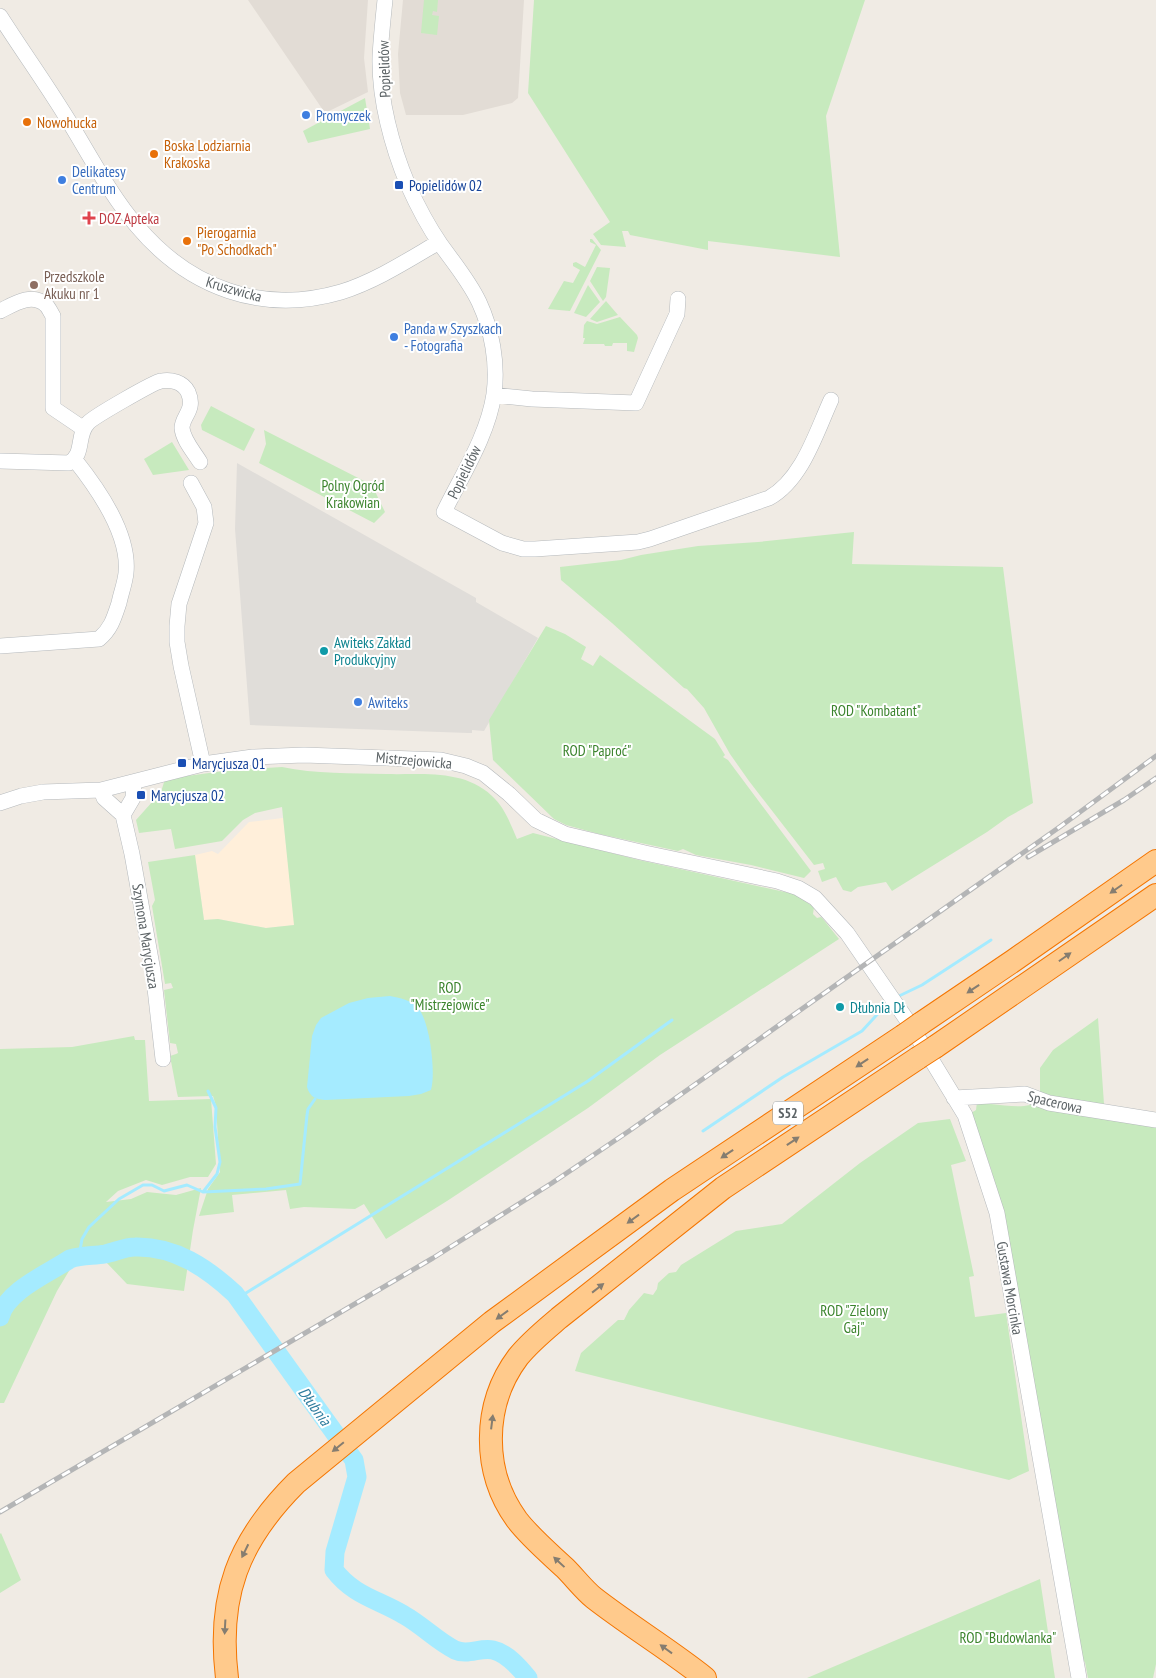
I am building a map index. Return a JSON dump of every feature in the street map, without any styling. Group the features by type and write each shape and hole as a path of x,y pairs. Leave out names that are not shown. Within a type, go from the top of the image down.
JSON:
{"highway":[{"name":"S52","path":"227,1678 224,1641 228,1601 241,1558 260,1524 296,1483 492,1322 672,1190 1021,956 1156,861"},
{"name":"S52","path":"705,1678 593,1597 522,1526 502,1493 493,1463 490,1437 494,1410 507,1374 533,1340 724,1188 926,1053 1156,895"}],"street":[{"name":"Popielidów","path":"385,0 380,73 390,130 398,160 409,187 439,242 478,301 492,341 495,364 494,396 487,421 444,512 502,543 523,549 650,539 769,498 782,490 795,475 804,459 831,400"},
{"name":"Kruszwicka","path":"0,16 52,94 112,191 136,225 148,239 180,267 198,278 242,295 277,300 304,299 341,292 363,284 439,242"},
{"path":"494,396 636,403 677,314 678,299"},
{"path":"0,311 23,300 36,300 46,305 53,316 53,408 84,429"},
{"path":"0,461 69,463 75,460 78,455 84,429 93,419 156,382 171,380 184,386 188,392 190,410 182,426 184,436 200,462"},
{"path":"0,646 99,639 109,630 114,620 126,573 126,559 123,546 106,503 75,460"},
{"path":"191,483 204,507 206,523 179,604 177,642 202,764"},
{"name":"Mistrzejowicka","path":"0,803 21,796 43,792 101,790 202,764 247,758 288,755 421,758 458,763 483,774 509,794 536,820 559,832 793,885 815,898 846,933"},
{"path":"101,790 104,798 122,815 133,798 134,783"},
{"name":"Szymona Marycjusza","path":"122,815 132,854 153,970 163,1058"},
{"name":"Gustawa Morcinka","path":"846,933 909,1023 965,1115 997,1213 1079,1678"},
{"name":"Spacerowa","path":"954,1098 1025,1094 1048,1103 1156,1120"}],"shaded area":[{"path":"248,0 368,0 364,58 368,92 325,113"},
{"path":"403,0 524,0 518,98 512,103 463,115 406,115 400,93 398,54"},
{"path":"237,463 476,598 476,602 538,638 484,731 472,730 472,733 468,733 250,725 235,529"},
{"path":"283,818 295,925 266,928 218,919 204,920 195,855 212,851 218,854 249,822"}],"green space":[{"path":"424,0 438,0 437,12 433,11 432,15 439,16 437,35 421,33"},
{"path":"534,0 865,0 826,116 840,257 708,241 708,250 630,235 628,231 622,231 626,247 601,245 593,234 610,222 528,93"},
{"path":"365,98 370,129 308,143 303,131"},
{"path":"590,239 592,239 601,250 570,311 548,309 564,281 573,283 580,270 573,266 573,263 576,262 585,267 596,245 590,242"},
{"path":"597,267 610,268 606,297 603,301 590,281"},
{"path":"588,285 600,302 586,317 574,313"},
{"path":"606,301 618,315 597,322 590,319"},
{"path":"620,317 637,335 638,338 634,352 627,351 627,343 613,343 612,346 583,344 585,338 583,338 584,325 587,321 597,324"},
{"path":"211,406 255,429 244,451 202,430 201,425"},
{"name":"Polny Ogród Krakowian","path":"264,430 372,485 385,512 374,523 259,463 266,444"},
{"path":"172,442 189,470 153,475 144,459"},
{"name":"ROD \"Kombatant\"","path":"854,532 852,564 1003,567 1033,803 892,891 886,882 858,887 851,892 843,890 836,877 822,882 818,871 825,869 823,863 814,865 749,781 730,754 704,708 687,689 561,580 560,567 621,560 698,546"},
{"name":"ROD \"Paproć\"","path":"546,626 565,634 586,647 581,659 593,666 600,655 715,739 725,755 723,757 728,760 811,871 804,878 751,865 696,855 683,849 678,851 599,834 566,825 554,819 493,760 489,720"},
{"name":"ROD \"Mistrzejowice\"","path":"282,767 334,773 442,775 469,781 481,787 497,801 507,816 517,839 533,833 639,860 794,894 814,907 813,914 817,918 821,917 839,939 660,1055 588,1108 386,1239 364,1204 355,1209 304,1207 290,1209 286,1190 232,1195 234,1212 199,1216 208,1189 220,1172 216,1106 213,1096 178,1097 170,1056 178,1053 176,1044 170,1043 164,990 173,988 171,983 165,984 152,906 155,900 148,862 195,855 204,920 218,919 266,928 294,925 282,807 255,813 243,820 222,841 175,849 171,829 139,833 136,820 161,792 165,779 231,770"},
{"path":"1098,1018 1104,1104 1040,1096 1040,1068 1053,1050"},
{"path":"134,1036 135,1040 145,1040 149,1101 211,1099 216,1164 208,1177 190,1177 162,1185 146,1180 118,1191 106,1202 131,1199 147,1192 176,1195 201,1188 184,1291 127,1284 105,1261 75,1261 57,1291 4,1403 0,1403 0,1049 72,1047"},
{"path":"991,1100 991,1104 1030,1105 1156,1125 1156,1664 1153,1678 1088,1678 1085,1662 1081,1659 1006,1229 991,1169 971,1113 976,1110 977,1102"},
{"name":"ROD \"Zielony Gaj\"","path":"950,1119 966,1161 951,1165 974,1276 969,1277 975,1317 1006,1313 1029,1471 1009,1480 575,1371 581,1353 618,1320 624,1320 629,1310 644,1293 653,1295 658,1283 669,1273 676,1272 681,1265 736,1231 782,1224 860,1163 918,1123"},
{"path":"0,1534 21,1580 0,1593"},
{"name":"ROD \"Budowlanka\"","path":"1040,1579 1055,1678 807,1678"}],"water":[{"path":"390,996 412,1003 418,1008 426,1024 433,1072 431,1090 409,1096 325,1100 313,1097 307,1087 312,1036 321,1018 349,1003 368,998"}],"waterway":[{"path":"899,996 922,985 991,940"},
{"path":"703,1131 783,1077 862,1031 885,1006"},
{"path":"238,1298 588,1081 672,1020"},
{"path":"203,1192 217,1174 220,1162 215,1127 216,1108 208,1091"},
{"path":"79,1256 82,1239 89,1227 119,1199 143,1185 152,1185 164,1191 187,1185 203,1192 266,1189 300,1184 308,1109 315,1099"},
{"name":"Dłubnia","path":"0,1317 4,1308 19,1291 74,1258 105,1254 131,1247 150,1248 164,1250 202,1267 235,1294 354,1460 357,1477 335,1552 334,1570 350,1586 411,1619 455,1650 460,1652 493,1650 503,1654 512,1661 528,1678"}],"railway":[{"path":"0,1512 433,1258 552,1183 629,1131 1061,826 1156,756"},
{"path":"1028,857 1124,800 1156,778"}],"place":[{"name":"Promyczek","path":"306,115"},
{"name":"Nowohucka","path":"27,122"},
{"name":"Boska Lodziarnia Krakoska","path":"154,154"},
{"name":"Delikatesy Centrum","path":"62,180"},
{"name":"Popielidów 02","path":"399,185"},
{"name":"DOZ Apteka","path":"89,218"},
{"name":"Pierogarnia \"Po Schodkach\"","path":"187,241"},
{"name":"Przedszkole Akuku nr 1","path":"34,285"},
{"name":"Panda w Szyszkach - Fotografia","path":"394,337"},
{"name":"Awiteks Zakład Produkcyjny","path":"324,651"},
{"name":"Awiteks","path":"358,702"},
{"name":"Marycjusza 01","path":"182,763"},
{"name":"Marycjusza 02","path":"141,795"},
{"name":"Dłubnia Dł","path":"840,1007"}]}
